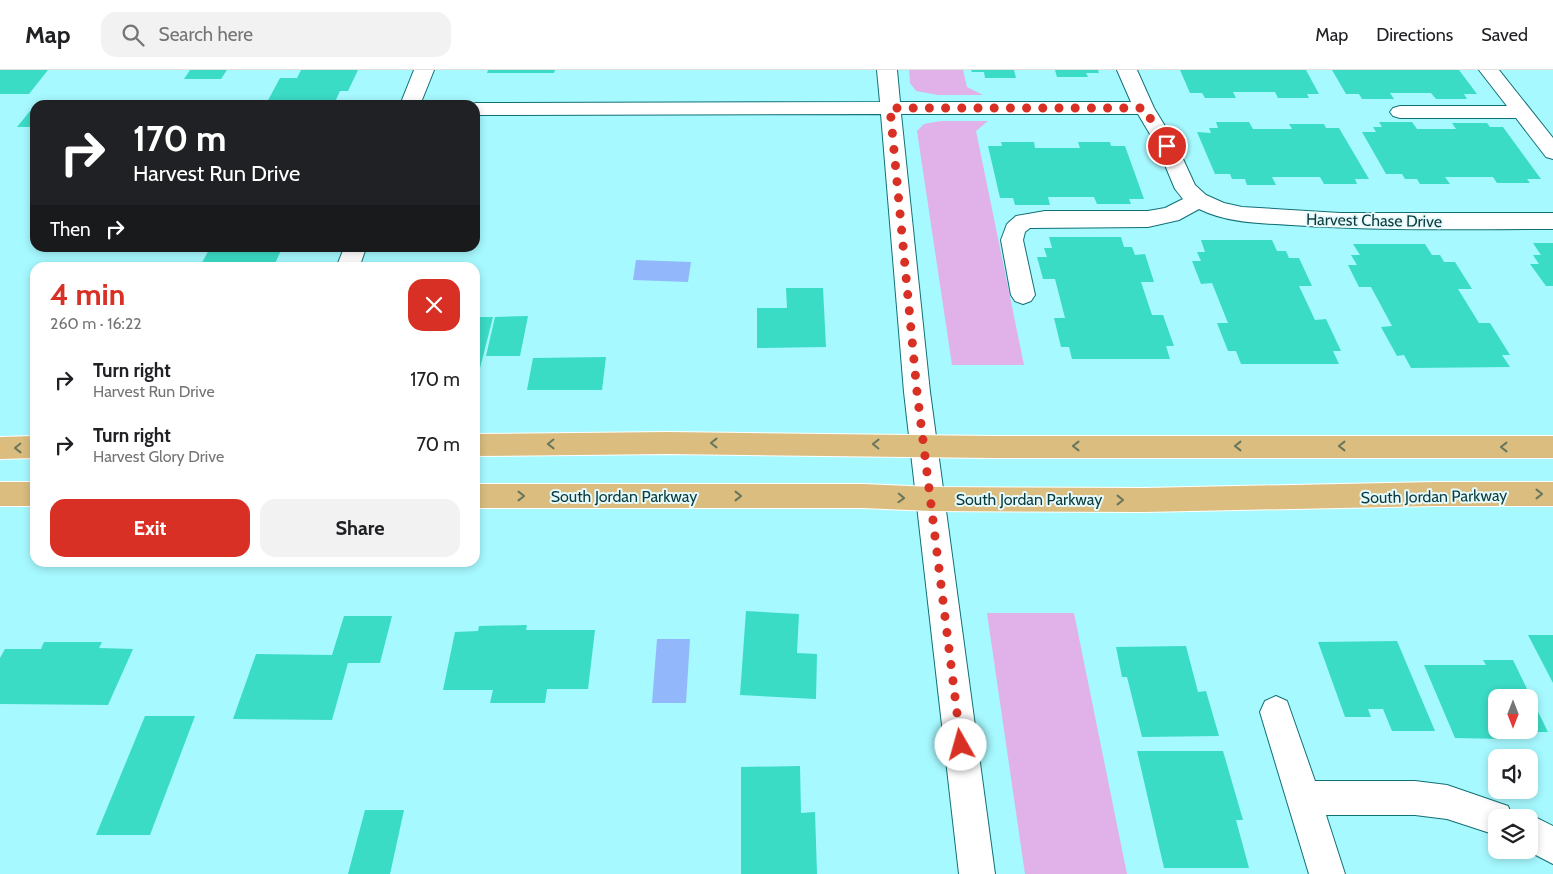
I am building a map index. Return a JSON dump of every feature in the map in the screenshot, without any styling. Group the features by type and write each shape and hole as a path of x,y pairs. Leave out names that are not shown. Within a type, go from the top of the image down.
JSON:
{"main road":[{"path":"480,445 678,443 1553,446"},
{"path":"0,448 30,448"},
{"path":"0,494 30,494"},
{"name":"South Jordan Parkway","path":"480,496 863,496 932,499 1153,500 1435,494 1553,494"}],"street":[{"path":"412,100 424,70"},
{"path":"887,70 910,325 977,874"},
{"path":"1127,70 1144,108 1167,146 1182,183 1191,196 1198,200"},
{"path":"1489,70 1553,152"},
{"path":"480,110 1144,108"},
{"path":"1400,112 1522,112"},
{"path":"1023,295 1012,240 1015,230 1024,221 1045,219 1148,219 1171,215 1198,200"},
{"name":"Harvest Chase Drive","path":"1198,200 1208,206 1230,213 1321,220 1553,221"},
{"path":"1276,712 1327,874"},
{"path":"1304,798 1415,798 1447,802 1488,815"},
{"path":"1538,837 1553,846"}],"shaded area":[{"path":"909,70 963,70 967,87 983,95 938,95 916,91 910,83"},
{"path":"941,121 988,121 976,131 1024,365 952,365 917,131 924,124"},
{"path":"987,613 1074,613 1127,874 1025,874"}],"water":[{"path":"636,260 691,262 688,282 633,280"},
{"path":"657,639 690,639 686,703 652,703"}],"building":[{"path":"0,70 48,70 29,94 0,94"},
{"path":"190,70 227,70 221,79 184,79"},
{"path":"301,70 358,70 348,91 340,91 336,100 268,100 280,78 297,78"},
{"path":"488,70 555,70 554,73 487,73"},
{"path":"971,70 1014,70 1016,78 985,78 984,72 972,72"},
{"path":"1055,70 1098,70 1099,73 1086,73 1088,77 1057,77"},
{"path":"1180,70 1306,70 1319,94 1307,94 1309,98 1278,98 1275,92 1233,92 1236,98 1205,98 1202,93 1190,93"},
{"path":"1332,70 1459,70 1477,94 1464,94 1467,99 1436,99 1431,93 1390,93 1394,99 1362,99 1359,94 1346,94"},
{"path":"30,111 30,127 17,127"},
{"path":"1216,122 1249,122 1253,129 1292,129 1289,124 1324,124 1326,128 1339,128 1369,179 1355,179 1357,184 1324,184 1320,177 1272,177 1276,185 1247,185 1245,179 1232,179 1230,174 1215,174 1197,132 1211,133 1209,128 1218,128"},
{"path":"1379,122 1412,122 1417,129 1456,129 1452,123 1487,123 1490,127 1503,127 1541,179 1527,179 1530,183 1497,183 1493,177 1445,177 1450,184 1420,184 1417,179 1405,179 1402,174 1386,174 1362,132 1376,132 1373,127 1382,127"},
{"path":"1001,142 1034,142 1035,148 1080,148 1078,142 1110,142 1111,146 1125,146 1144,199 1129,199 1131,204 1097,204 1094,197 1048,197 1050,205 1015,205 1013,198 1000,198 988,146 1002,146"},
{"path":"1049,237 1121,237 1124,247 1132,247 1135,255 1145,254 1154,282 1141,282 1152,315 1163,315 1174,346 1166,346 1170,359 1072,359 1069,347 1061,347 1054,318 1065,318 1055,279 1043,279 1037,257 1047,257 1044,248 1052,248"},
{"path":"1201,240 1272,240 1277,251 1286,251 1289,258 1299,258 1312,286 1299,286 1315,320 1326,319 1341,351 1333,351 1339,364 1241,364 1236,351 1228,351 1217,323 1228,323 1212,283 1201,284 1192,261 1201,261 1197,252 1205,252"},
{"path":"1533,243 1553,243 1553,286 1546,286 1530,264 1539,264 1533,255 1541,255"},
{"path":"1353,244 1425,244 1432,255 1440,255 1444,262 1455,262 1472,289 1458,289 1479,323 1490,323 1510,355 1502,355 1510,367 1411,368 1404,355 1397,356 1381,327 1392,326 1371,287 1359,287 1348,265 1357,265 1351,255 1360,255"},
{"path":"208,252 280,252 276,262 202,262"},
{"path":"786,288 823,288 826,347 757,348 757,308 787,308"},
{"path":"528,316 520,356 486,356 495,317"},
{"path":"480,317 493,317 480,368"},
{"path":"606,357 602,390 527,390 533,358"},
{"path":"746,611 799,614 797,653 817,654 816,699 740,695"},
{"path":"344,616 392,616 380,663 348,663 332,720 233,719 256,654 332,655"},
{"path":"527,625 526,630 595,630 588,689 547,689 545,703 490,703 493,690 443,690 455,632 478,631 479,626"},
{"path":"1528,635 1553,635 1553,683"},
{"path":"1397,641 1435,731 1392,731 1383,709 1368,709 1371,717 1345,717 1318,642"},
{"path":"44,642 102,642 99,648 133,649 108,705 0,704 0,658 5,649 41,649"},
{"path":"1186,646 1198,692 1206,691 1219,736 1142,737 1127,677 1122,677 1116,647"},
{"path":"1483,660 1513,660 1527,689 1488,689 1488,739 1455,738 1424,665 1486,665"},
{"path":"1538,711 1548,732 1538,732"},
{"path":"145,716 195,716 150,835 96,835"},
{"path":"1137,751 1223,751 1243,820 1236,820 1249,868 1164,868"},
{"path":"800,766 801,813 815,812 817,874 741,874 741,767"},
{"path":"365,810 404,810 390,874 348,874"}],"route":[{"path":"961,745 917,392 890,108 1144,108 1167,146"}]}
